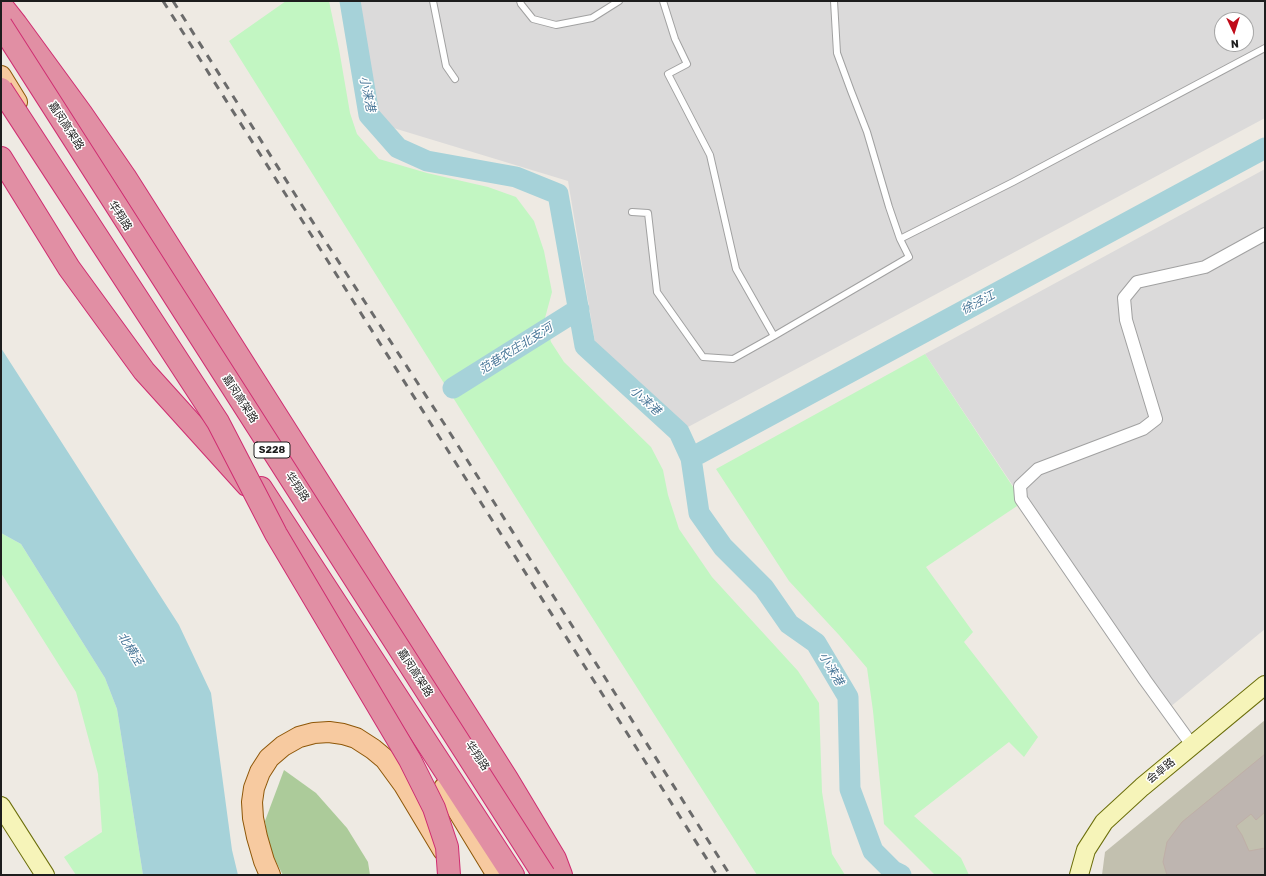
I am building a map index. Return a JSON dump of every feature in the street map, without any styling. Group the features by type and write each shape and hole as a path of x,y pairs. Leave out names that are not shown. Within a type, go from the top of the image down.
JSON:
{"highway":[{"path":"1,5 81,113 116,165 507,779 554,859 561,875"},
{"name":"嘉闵高架路","path":"1,25 544,875"},
{"name":"S228","path":"1,89 512,875"},
{"path":"1,158 69,268 144,371 276,517"},
{"path":"256,385 343,495 485,716 534,800 554,838 570,875"},
{"path":"218,422 276,534 410,760 434,808 447,847 449,875"}],"main road":[{"name":"华翔路","path":"1,32 226,380 529,834 554,875"},
{"path":"1,76 497,875"},
{"name":"会卓路","path":"1079,875 1086,850 1104,822 1142,786 1265,685"},
{"path":"270,875 257,837 253,818 254,788 260,772 269,758 283,746 298,737 314,733 329,732 356,738 385,759 395,772 458,875"},
{"path":"1,806 45,875"}],"street":[{"path":"1192,745 1145,680 1021,499 1020,486 1038,469 1143,429 1156,419 1126,320 1124,298 1137,282 1205,267 1265,234"}],"lane":[{"path":"433,1 443,56 446,66 455,79"},
{"path":"520,1 534,19 556,25 592,18 619,1"},
{"path":"664,1 675,39 687,64 668,74 710,155 736,269 774,336"},
{"path":"632,212 648,213 657,292 703,357 734,359 910,257 900,239 889,208 867,132 850,91 837,53 834,1"},
{"path":"900,239 1013,182 1265,48"}],"shaded area":[{"path":"352,1 1265,1 1265,118 688,427 595,342 568,181 377,123"},
{"path":"1265,169 1265,629 1164,712 925,354"},
{"path":"1265,720 1265,875 1102,875 1105,852"}],"green space":[{"path":"286,1 329,1 350,113 357,134 379,159 427,173 488,187 516,197 534,221 544,251 552,292 545,318 551,342 564,362 651,447 663,470 668,495 679,529 712,577 798,671 819,703 822,792 832,854 845,875 757,875 540,536 229,41"},
{"path":"925,354 1023,502 926,567 973,632 964,642 1038,737 1024,757 1009,742 914,816 961,858 969,875 935,875 884,824 873,711 867,668 789,581 716,469"},
{"path":"1,533 21,544 105,678 117,709 143,875 76,875 64,857 102,832 98,774 76,692 1,573"},
{"path":"284,770 316,793 347,828 368,862 370,875 283,875 269,849 265,821"}],"water":[{"name":"北横泾","path":"1,348 179,625 211,693 232,850 238,875 143,875 117,709 105,678 21,544 1,533"}],"building":[{"path":"1265,754 1265,812 1256,820 1251,814 1236,826 1249,851 1265,848 1265,875 1167,875 1163,862 1167,842 1182,822"}],"waterway":[{"name":"小涞港","path":"350,1 369,115 398,148 427,161 516,177 558,194 585,346 679,432 691,458 699,513 723,547 764,588 789,624 816,643 848,697 850,789 873,851 893,871 901,875"},
{"name":"徐泾江","path":"691,458 1265,148"},
{"name":"范巷农庄北支河","path":"453,388 579,309"}],"railway":[{"path":"163,1 717,875"},
{"path":"173,1 303,207 445,425 730,875"}]}
